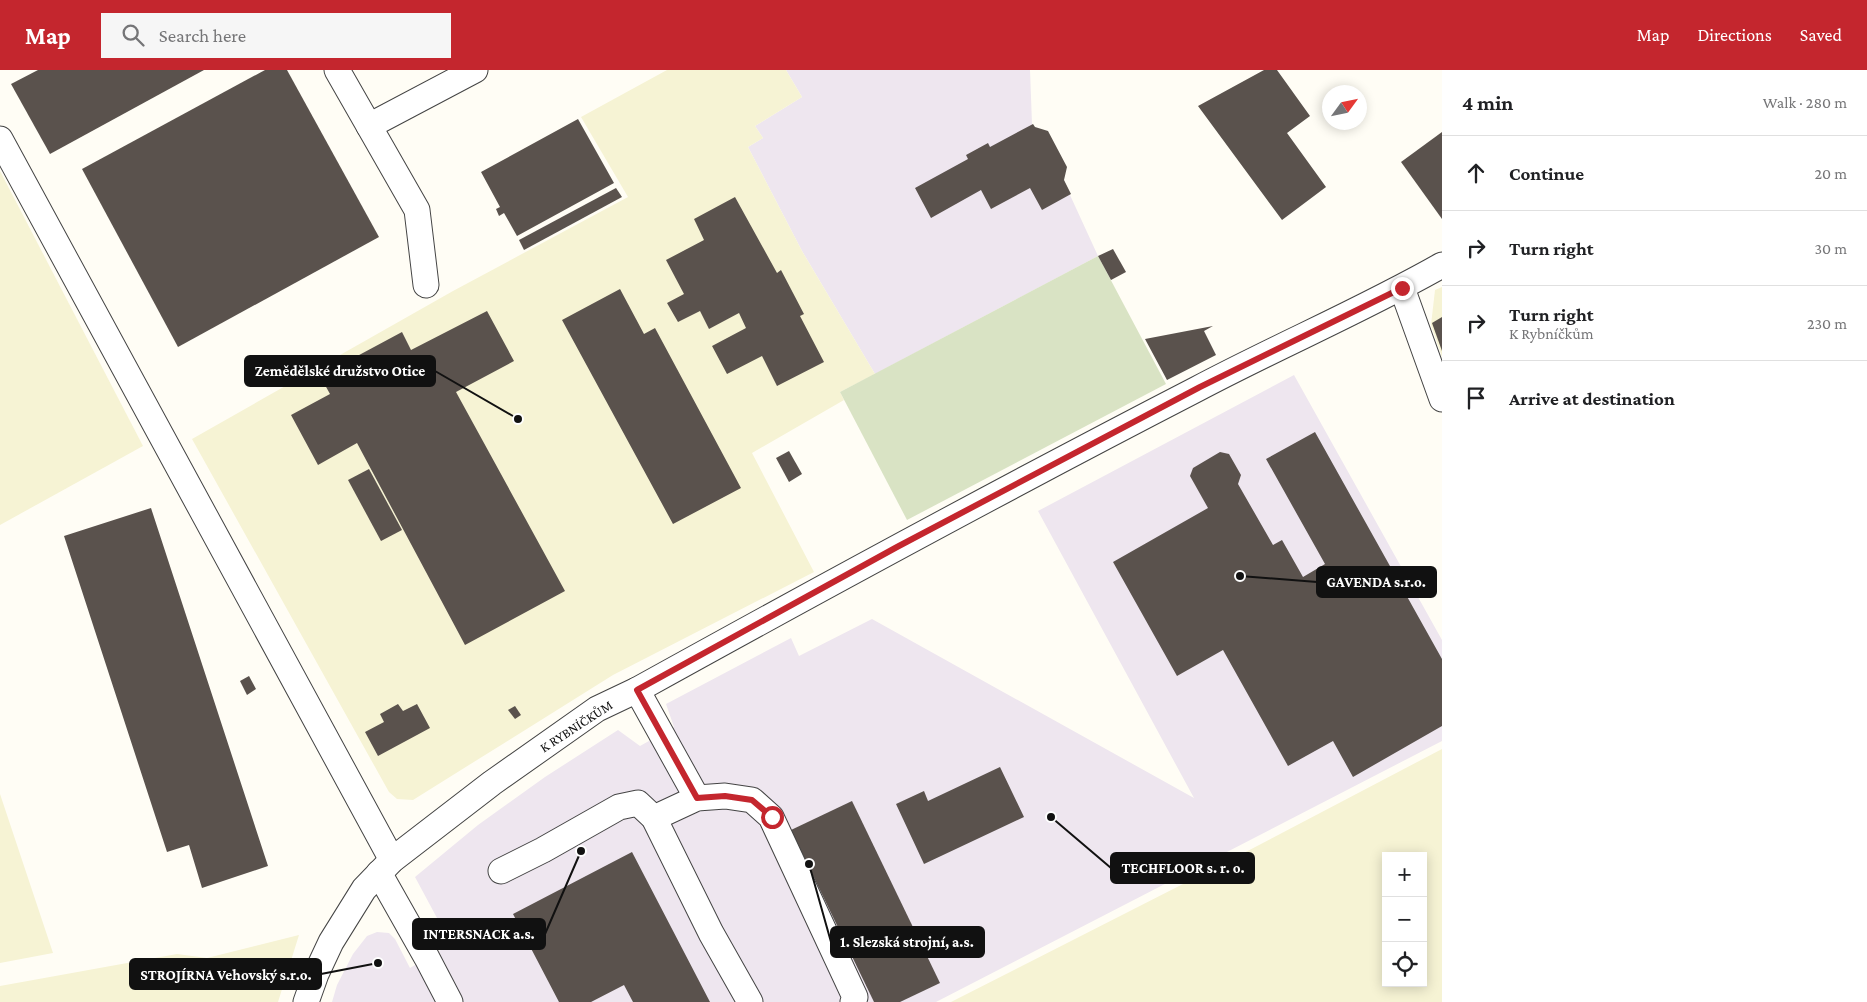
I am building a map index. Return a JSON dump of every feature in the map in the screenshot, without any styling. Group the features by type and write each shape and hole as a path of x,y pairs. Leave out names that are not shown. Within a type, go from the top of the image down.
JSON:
{"street":[{"path":"337,70 417,210 426,285"},
{"path":"369,126 476,70"},
{"path":"0,139 386,867 427,958 450,1002"},
{"name":"K RYBNÍČKŮM","path":"306,1002 330,942 364,889 386,867 492,783 597,709 637,690 897,547 1200,387 1402,288 1442,265"},
{"path":"1402,288 1442,399"},
{"path":"637,690 697,798"},
{"path":"654,818 697,798 725,796 752,800 772,817 855,997 853,1002"},
{"path":"501,871 543,850 619,806 638,803 654,818 711,933 750,1002"}],"shaded area":[{"path":"667,70 786,70 802,97 755,126 763,138 748,147 802,251 875,374 840,392 844,400 752,453 814,572 613,675 413,800 397,799 389,792 192,439 453,291 628,197 581,117"},
{"path":"786,70 1030,70 1032,124 1070,195 1098,256 875,374 802,251 748,147 763,138 755,126 802,97"},
{"path":"0,171 143,446 0,525"},
{"path":"1442,287 1442,357 1431,325 1435,290"},
{"path":"1294,375 1442,640 1442,741 936,1002 332,1002 337,985 353,954 367,936 377,932 389,933 395,939 410,968 451,944 415,877 478,825 545,777 618,730 640,746 674,727 666,704 791,638 799,656 872,619 1194,798 1038,511"},
{"path":"1442,749 1442,1002 951,1002 1238,856"},
{"path":"0,794 53,953 0,963"},
{"path":"299,935 278,1002 0,1002 0,986 177,954 207,958"}],"green space":[{"path":"1098,256 1166,384 907,520 840,392"}],"building":[{"path":"38,70 204,70 50,154 11,84"},
{"path":"265,70 287,70 379,237 178,347 82,169"},
{"path":"1264,70 1277,70 1310,116 1287,133 1326,187 1282,220 1198,106"},
{"path":"578,119 614,183 517,236 504,213 499,216 496,209 500,207 481,172"},
{"path":"1033,124 1035,127 1048,131 1067,167 1064,180 1071,194 1042,210 1030,188 991,209 981,190 931,218 915,188 968,159 966,155 988,143 990,147"},
{"path":"1442,132 1442,219 1401,162"},
{"path":"616,188 622,197 524,250 519,240"},
{"path":"735,197 777,273 781,270 804,314 800,316 824,362 777,386 762,356 727,374 712,346 746,328 739,313 709,329 700,311 678,322 667,303 684,294 666,260 704,240 694,219"},
{"path":"1113,249 1126,272 1111,280 1098,256"},
{"path":"620,289 644,334 655,328 741,488 673,524 562,320"},
{"path":"487,311 514,361 456,392 565,591 465,645 357,443 318,465 291,415 330,394 320,376 402,332 411,350"},
{"path":"1442,317 1442,351 1432,323"},
{"path":"1213,326 1204,331 1216,355 1167,380 1145,339"},
{"path":"1315,432 1442,659 1442,726 1353,777 1333,741 1288,766 1223,650 1177,676 1113,562 1208,508 1190,476 1193,468 1220,452 1229,454 1241,475 1238,484 1273,545 1282,540 1303,577 1325,564 1266,459"},
{"path":"789,451 802,474 789,482 776,458"},
{"path":"369,469 402,530 381,541 348,480"},
{"path":"151,508 268,866 202,888 189,845 167,852 64,536"},
{"path":"249,676 256,689 247,695 240,681"},
{"path":"398,704 403,711 417,704 430,728 378,756 365,732 384,722 380,714"},
{"path":"515,706 521,715 515,719 508,710"},
{"path":"1000,767 1024,817 924,864 896,804 924,791 928,801"},
{"path":"852,801 940,983 900,1002 874,1002 791,830"},
{"path":"632,852 710,1002 633,1002 624,985 591,1002 559,1002 513,914"}],"place":[{"name":"Zemědělské družstvo Otice","path":"518,419"},
{"name":"GAVENDA s.r.o.","path":"1240,576"},
{"name":"TECHFLOOR s. r. o.","path":"1051,817"},
{"name":"INTERSNACK a.s.","path":"581,851"},
{"name":"1. Slezská strojní, a.s.","path":"809,864"},
{"name":"STROJÍRNA Vehovský s.r.o.","path":"378,963"}],"route":[{"path":"772,817 752,800 725,796 697,798 637,690 897,547 1200,387 1402,288"}]}
